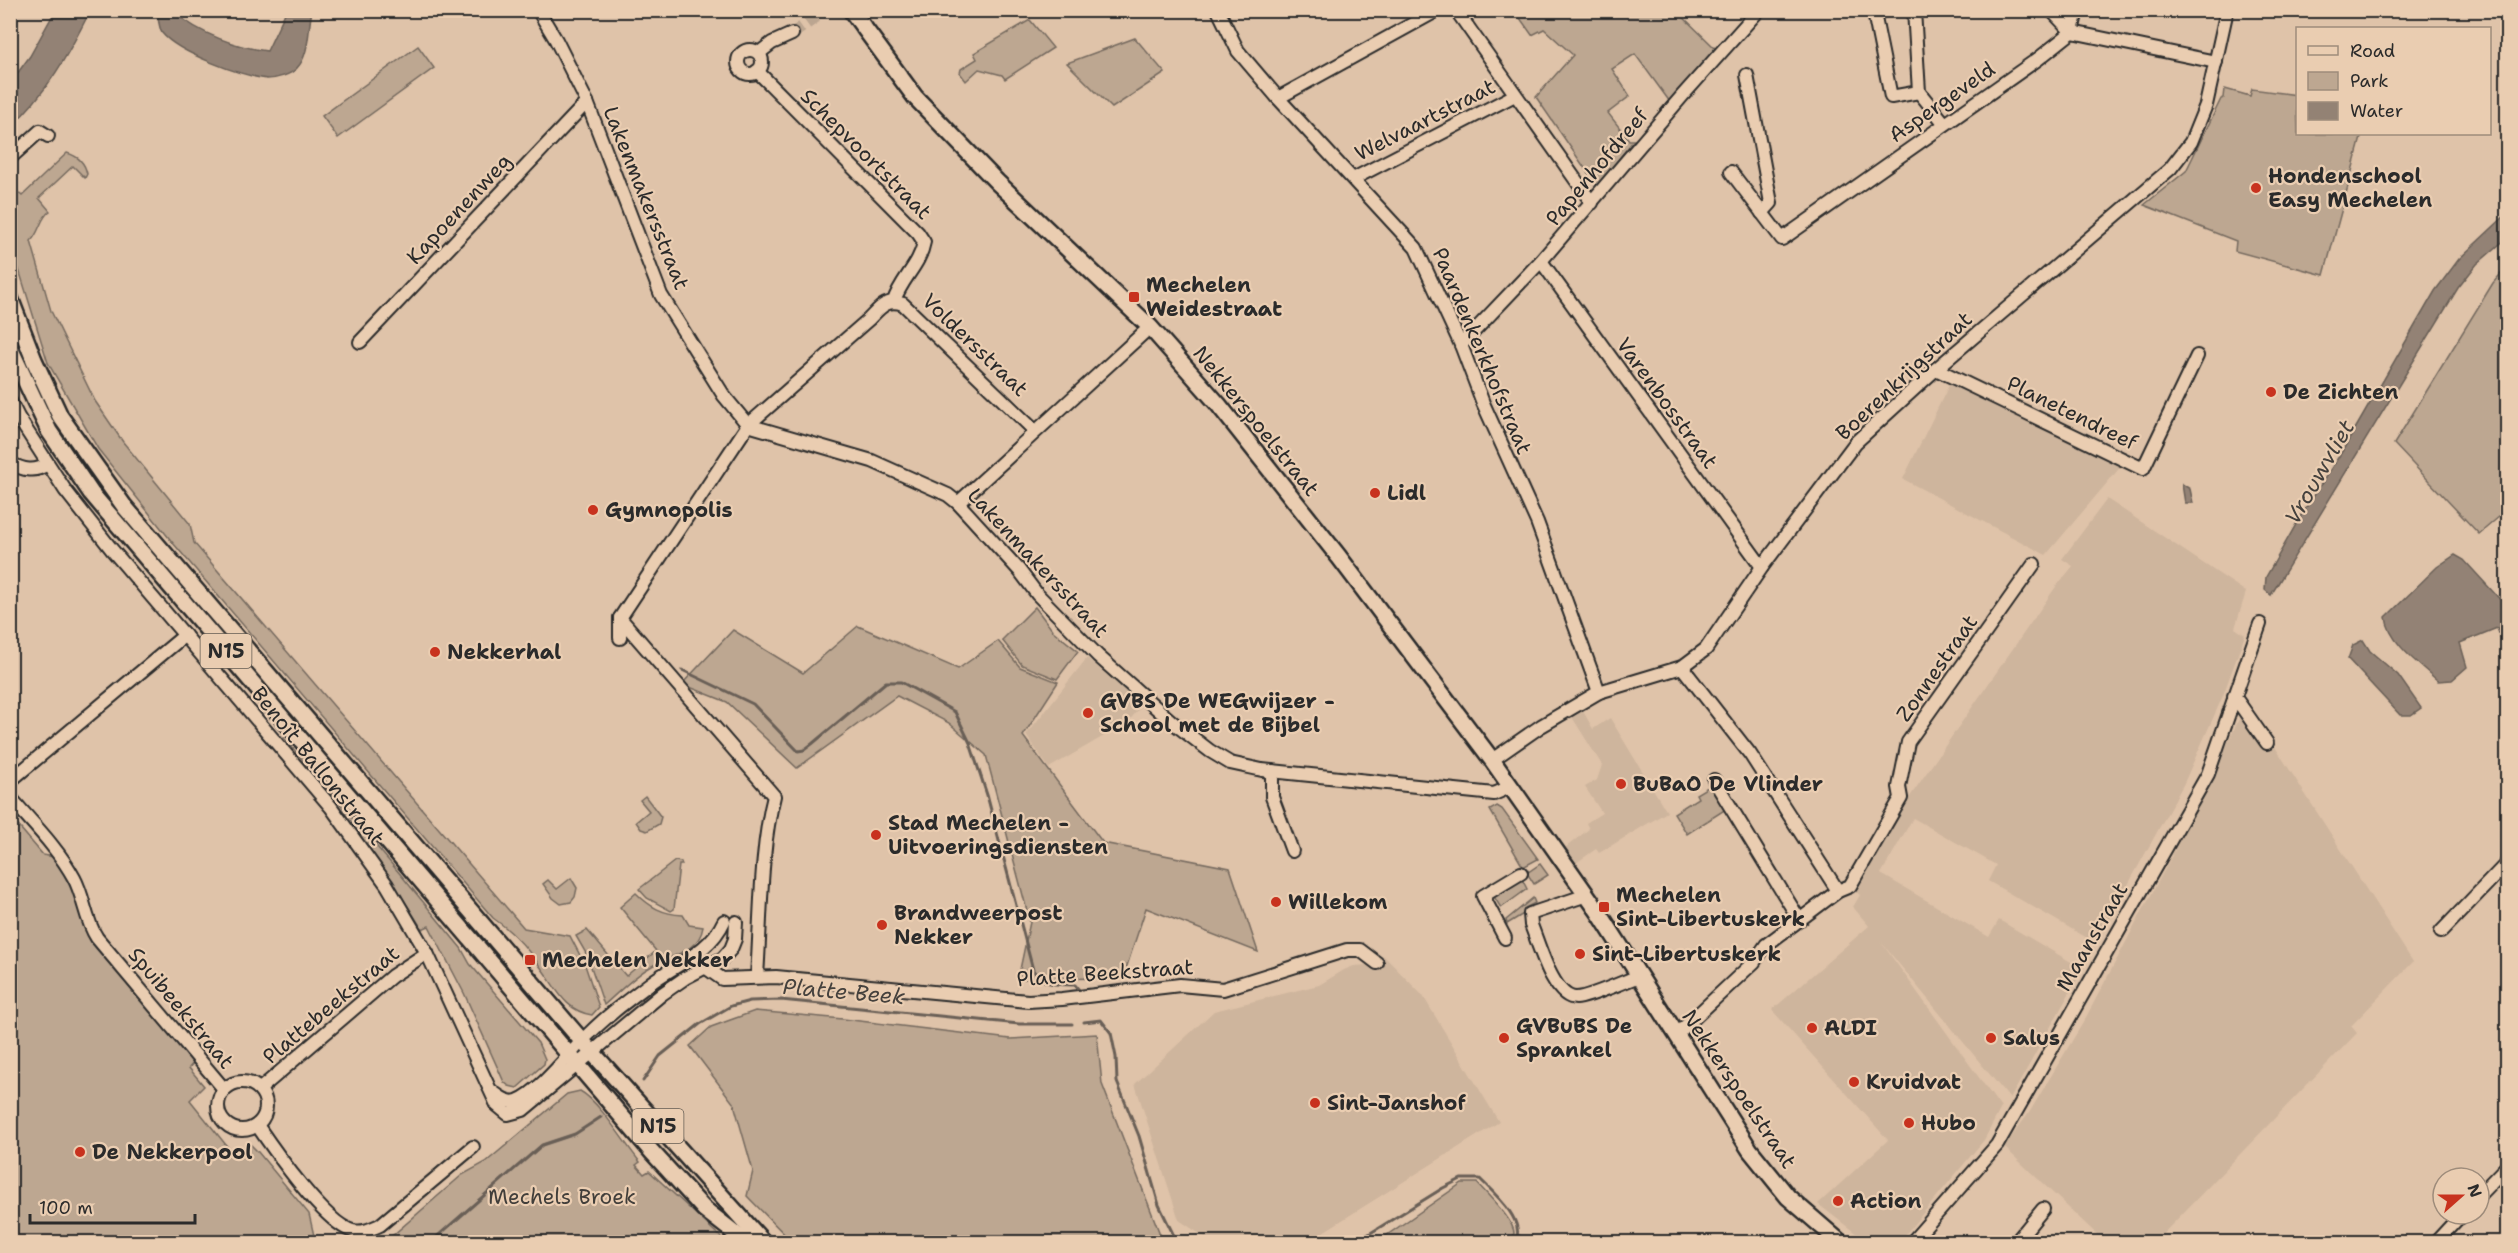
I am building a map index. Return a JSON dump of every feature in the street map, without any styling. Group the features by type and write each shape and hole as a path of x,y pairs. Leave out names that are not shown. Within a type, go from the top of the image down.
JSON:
{"main road":[{"name":"Nekkerspoelstraat","path":"851,10 915,97 997,182 1150,327 1218,404 1492,760 1587,895 1750,1150 1788,1197 1840,1242"},
{"name":"N15","path":"10,298 34,360 60,416 124,507 582,1041 763,1242"},
{"name":"N15","path":"10,348 49,431 91,493 678,1183 705,1209 746,1242"}],"street":[{"name":"Lakenmakersstraat","path":"538,10 556,39 587,102 661,294 724,396 748,425 872,461 948,495 958,502 1019,570 1037,594 1098,656 1171,721 1210,751 1230,763 1272,771 1494,794 1510,787"},
{"name":"Paardenkerkhofstraat","path":"1218,10 1238,51 1278,98 1416,248 1461,345 1483,403 1537,522 1599,692"},
{"path":"1278,98 1438,10"},
{"path":"1456,10 1592,203"},
{"name":"Papenhofdreef","path":"1461,345 1541,261 1759,10"},
{"path":"1885,10 1874,13 1891,97 1919,92"},
{"path":"1914,10 1919,92 1945,124"},
{"path":"2051,10 2072,32 2216,62"},
{"path":"2072,32 2077,10"},
{"name":"Boerenkrijgstraat","path":"1492,760 1541,726 1599,692 1682,667 1706,649 1761,567 1856,442 1936,369 2170,169 2192,142 2206,105 2227,10"},
{"name":"Aspergeveld","path":"1731,172 1782,239 2072,32"},
{"name":"Schepvoortstraat","path":"792,34 772,43 759,53 748,50 742,53 738,60 740,68 746,73 757,71 918,233 924,242 922,255 898,288 894,301"},
{"path":"757,71 762,64 759,53"},
{"path":"1746,75 1771,202 1762,213"},
{"name":"Welvaartstraat","path":"1353,179 1515,95"},
{"name":"Kapoenenweg","path":"360,342 587,102"},
{"path":"10,158 44,133"},
{"name":"Varenbosstraat","path":"1541,261 1761,567"},
{"name":"Voldersstraat","path":"620,618 748,425 869,320 882,305 894,301 903,304 1035,431"},
{"path":"958,502 1150,327"},
{"name":"Planetendreef","path":"1936,369 2143,469 2197,356"},
{"name":"Benoît Ballonstraat","path":"10,401 47,464 113,551 349,830 387,885 428,953 497,1105 503,1112 516,1114 524,1110 575,1060"},
{"path":"10,463 22,470 39,470 47,464"},
{"name":"Zonnestraat","path":"1676,1035 1754,962 1766,945 1838,891 1850,886 1901,798 1899,787 1908,742 2034,564"},
{"path":"620,618 620,638"},
{"path":"620,618 774,795 762,889 757,976"},
{"name":"Maanstraat","path":"1912,1242 1996,1145 2208,774 2260,624"},
{"path":"10,781 185,635"},
{"path":"1682,667 1750,754 1838,891"},
{"path":"2234,696 2267,742"},
{"path":"1272,771 1272,797 1293,851"},
{"path":"1714,780 1799,919"},
{"name":"Spuibeekstraat","path":"10,797 60,856 75,879 92,930 97,938 224,1089 218,1103 218,1112 224,1122 237,1130 245,1130 257,1125"},
{"path":"2441,932 2508,862"},
{"path":"1505,938 1483,896 1521,873"},
{"path":"1587,895 1530,914 1531,925 1556,986 1564,995 1577,998 1639,976"},
{"path":"730,921 735,939 723,958 685,978 662,994 593,1053 575,1060 582,1041 650,983 709,944 730,921"},
{"name":"Platte Beekstraat","path":"691,957 722,979 757,976 1028,1001 1180,985 1223,989 1347,950 1360,950 1377,963"},
{"name":"Plattebeekstraat","path":"260,1089 392,976 428,953"},
{"name":"Plattebeekstraat","path":"224,1089 237,1082 245,1081 260,1089 267,1105 263,1119 257,1125"},
{"path":"257,1125 278,1155 331,1219 353,1231 366,1231 380,1225 473,1147"},
{"path":"2491,1183 2508,1165"},
{"path":"2016,1242 2043,1209"},
{"path":"2436,1242 2451,1226"}],"shaded area":[{"path":"1950,383 2123,464 2046,555 1903,479"},
{"path":"2107,499 2246,592 2235,628 2245,635 2222,698 2184,783 2096,943 1988,881 1996,865 1913,818 1881,874 1989,937 1999,920 2083,969 2010,1099 1881,942 2001,1108 1984,1140 1899,1242 1867,1242 1818,1204 1888,1140 1772,1010 1869,926 1853,907 1860,895 1854,890 1900,811 2055,588 2073,566 2062,559"},
{"name":"GVBS De WEGwijzer - School met de Bijbel","path":"1087,658 1142,705 1128,722 1049,768 1026,735"},
{"name":"BuBaO De Vlinder","path":"1583,711 1593,729 1610,718 1667,812 1599,853 1596,849 1576,863 1565,848 1589,829 1586,823 1602,813 1585,787 1597,780 1602,765 1572,717"},
{"path":"2242,713 2267,751 2275,747 2413,962 2351,1026 2357,1033 2155,1242 2105,1242 2004,1147 2029,1113 2084,1021 2176,848"},
{"name":"Sint-Janshof","path":"1384,956 1423,996 1499,1122 1307,1242 1212,1242 1179,1220 1135,1084 1214,1011 1319,985 1344,970 1354,966 1368,965"}],"green space":[{"path":"1515,11 1677,11 1716,49 1670,102 1635,54 1612,69 1630,96 1608,113 1629,140 1634,140 1597,186 1536,97 1573,55 1544,29 1532,35"},
{"path":"1030,20 1053,48 1005,79 1002,75 979,69 966,81 960,73 961,69 977,59 974,53"},
{"path":"1135,38 1165,73 1112,108 1067,63"},
{"path":"418,46 434,68 338,138 322,116"},
{"name":"Hondenschool Easy Mechelen","path":"2225,89 2250,96 2252,89 2296,95 2296,135 2362,135 2324,275 2235,251 2236,241 2144,205 2186,171 2221,99 2224,98"},
{"path":"67,153 80,160 87,174 85,178 73,166 39,198 50,211 44,217 31,241 51,311 95,401 123,442 190,524 194,543 524,928 570,936 585,965 599,1007 592,1015 583,1013 568,1004 526,948 493,918 173,543 98,449 48,363 11,244 11,186 22,196"},
{"path":"2507,267 2507,510 2479,534 2394,444 2493,283"},
{"path":"1035,607 1053,631 1078,651 1057,679 1022,665 1002,640"},
{"path":"858,626 958,669 998,641 1020,667 1058,682 1023,736 1103,843 1230,868 1258,952 1146,908 1123,978 1018,979 1030,922 986,755 949,723 897,696 797,768 727,702 682,684 733,630 803,673"},
{"path":"284,738 401,875 461,948 470,964 538,1043 545,1059 544,1064 517,1088 504,1082 464,993 429,926 422,929 373,855 339,808 283,740"},
{"path":"1711,785 1726,809 1687,834 1674,813 1698,798 1696,794"},
{"path":"645,796 661,817 659,824 647,831 641,829 636,822 649,811 640,800"},
{"path":"1497,806 1502,809 1538,859 1523,867 1490,810"},
{"path":"10,816 43,855 54,857 74,887 84,926 91,941 194,1062 189,1068 204,1086 190,1100 234,1155 249,1143 258,1152 309,1214 315,1240 313,1242 11,1242"},
{"path":"675,861 681,862 682,865 679,865 674,909 671,911 647,898 639,889"},
{"path":"1540,864 1548,875 1534,884 1527,873"},
{"path":"1521,877 1527,889 1501,908 1493,895"},
{"path":"571,878 577,888 571,902 561,904 553,898 543,884 548,880 557,889"},
{"path":"636,893 657,909 683,915 689,925 703,927 696,942 690,947 646,970 604,1005 587,955 576,936 587,930 626,976 656,951 620,907"},
{"path":"1533,898 1535,903 1525,908 1525,913 1507,924 1506,920"},
{"path":"755,1011 1010,1039 1097,1034 1102,1084 1163,1242 792,1242 747,1196 753,1171 734,1104 690,1046 711,1027"},
{"name":"Mechels Broek","path":"580,1091 612,1124 640,1162 636,1165 644,1174 649,1171 726,1242 377,1242 393,1235 462,1175 486,1162 567,1094"},
{"path":"1462,1183 1477,1183 1499,1207 1513,1228 1514,1234 1510,1242 1377,1242"}],"water":[{"path":"55,11 90,11 65,58 46,87 11,126 11,82 30,56"},
{"path":"157,11 176,11 185,20 207,33 231,43 267,51 286,11 312,11 306,48 301,62 287,75 267,79 242,73 196,56 170,41 162,33"},
{"name":"Vrouwvliet","path":"2507,214 2507,238 2477,264 2458,288 2271,595 2265,590 2266,577 2435,291 2459,259"},
{"path":"2182,484 2190,489 2193,503 2185,503"},
{"path":"2455,555 2464,560 2507,607 2507,625 2500,636 2497,628 2460,643 2467,667 2452,680 2438,681 2399,644 2392,635 2386,617 2437,567"},
{"path":"2363,640 2370,651 2398,675 2421,708 2411,715 2400,715 2348,659 2353,645"}],"waterway":[{"path":"682,670 753,704 798,751 812,744 886,682 901,682 955,712 970,743 987,795 1033,970 1046,982 1075,985 1079,990"},
{"name":"Platte Beek","path":"643,1081 660,1056 700,1024 731,1006 750,1001 781,1000 1019,1024 1072,1024"},
{"name":"Platte Beek","path":"1084,1022 1101,1020 1111,1033 1116,1057 1117,1082 1139,1136 1159,1205 1177,1242"},
{"name":"Platte Beek","path":"431,1242 542,1145 575,1134 601,1117"},
{"name":"Platte Beek","path":"1356,1242 1461,1179 1480,1179 1507,1208 1517,1226 1518,1234 1515,1242"},
{"path":"1519,1236 1529,1242"}],"tunnel":[{"path":"792,34 826,10"}],"place":[{"name":"Hondenschool Easy Mechelen","path":"2256,188"},
{"name":"Mechelen Weidestraat","path":"1134,297"},
{"name":"De Zichten","path":"2271,392"},
{"name":"Lidl","path":"1375,493"},
{"name":"Gymnopolis","path":"593,510"},
{"name":"Nekkerhal","path":"435,652"},
{"name":"GVBS De WEGwijzer - School met de Bijbel","path":"1088,713"},
{"name":"BuBaO De Vlinder","path":"1621,784"},
{"name":"Stad Mechelen - Uitvoeringsdiensten","path":"876,835"},
{"name":"Willekom","path":"1276,902"},
{"name":"Mechelen Sint-Libertuskerk","path":"1604,907"},
{"name":"Brandweerpost Nekker","path":"882,925"},
{"name":"Sint-Libertuskerk","path":"1580,954"},
{"name":"Mechelen Nekker","path":"530,960"},
{"name":"ALDI","path":"1812,1028"},
{"name":"GVBuBS De Sprankel","path":"1504,1038"},
{"name":"Salus","path":"1991,1038"},
{"name":"Kruidvat","path":"1854,1082"},
{"name":"Sint-Janshof","path":"1315,1103"},
{"name":"Hubo","path":"1909,1123"},
{"name":"De Nekkerpool","path":"80,1152"},
{"name":"Action","path":"1838,1201"}]}
